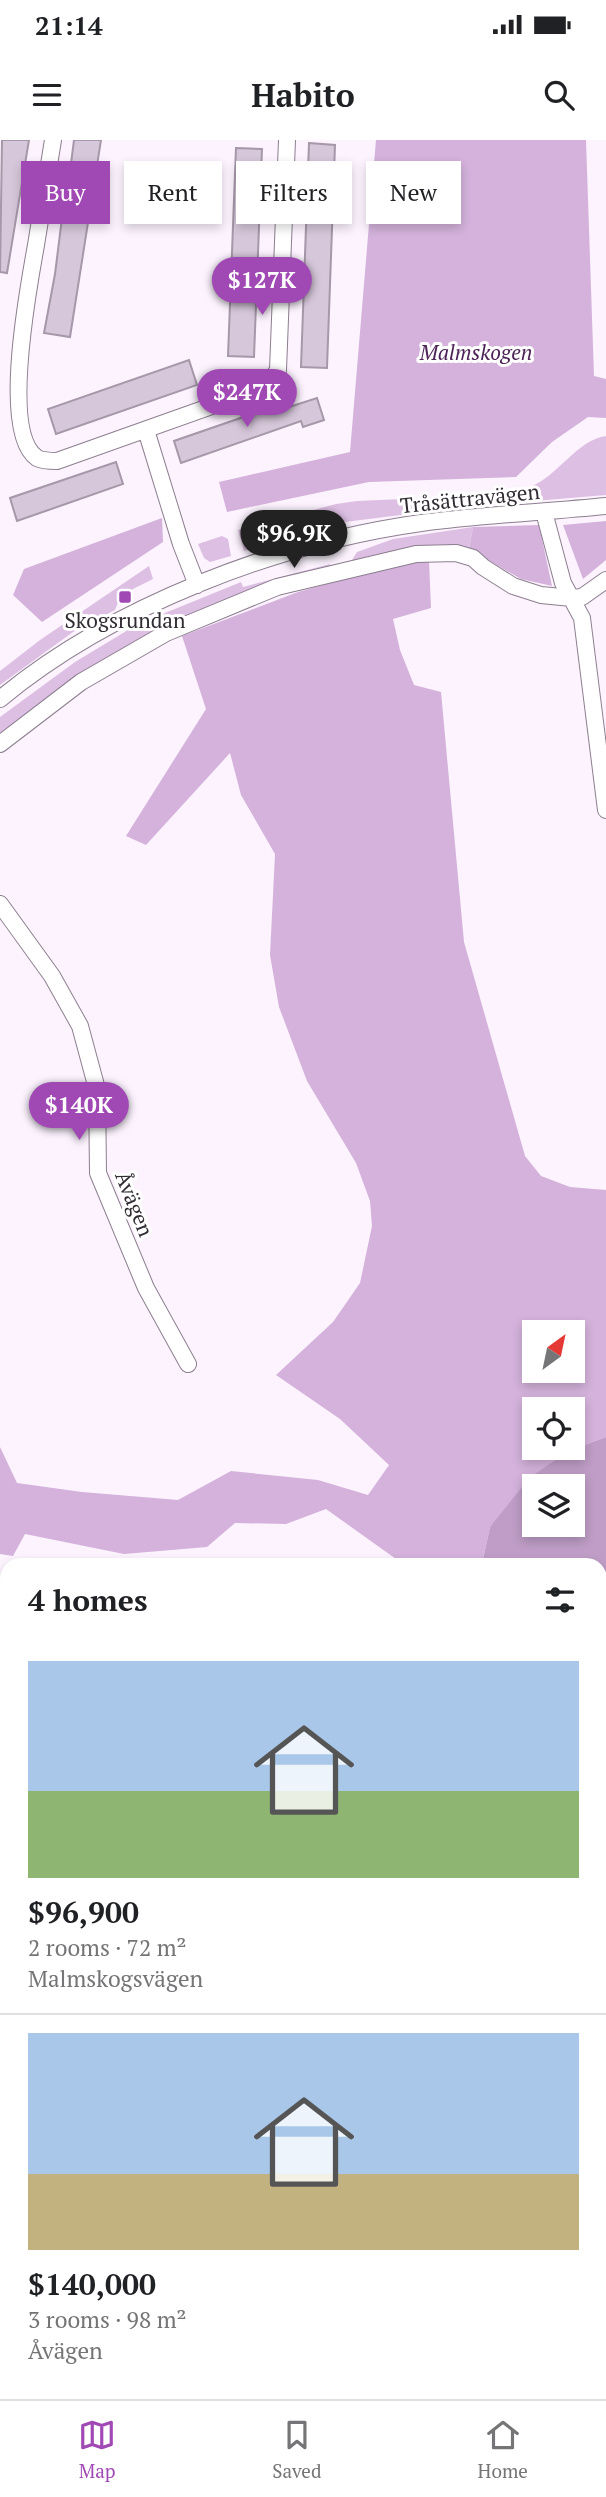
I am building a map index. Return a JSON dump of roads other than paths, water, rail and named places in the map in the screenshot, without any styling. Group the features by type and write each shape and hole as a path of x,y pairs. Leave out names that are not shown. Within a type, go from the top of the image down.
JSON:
{"street":[{"path":"52,140 20,334 17,388 19,421 30,451 46,461 57,461 254,391 266,386 278,370 286,140"},
{"path":"146,430 181,544 197,585"},
{"name":"Tråsättravägen","path":"0,699 76,646 144,609 197,585 269,558 344,538 421,523 606,506"},
{"path":"544,512 563,583 582,618 606,810"},
{"path":"0,744 81,682 166,633 277,587 416,554 456,553 473,558 513,586 541,595 582,597 606,580"},
{"name":"Åvägen","path":"0,904 52,976 80,1026 97,1089 98,1173 146,1288 188,1364"}],"place":[{"name":"Skogsrundan","path":"125,597"}],"park label":[{"name":"Malmskogen","path":"476,353"}]}
